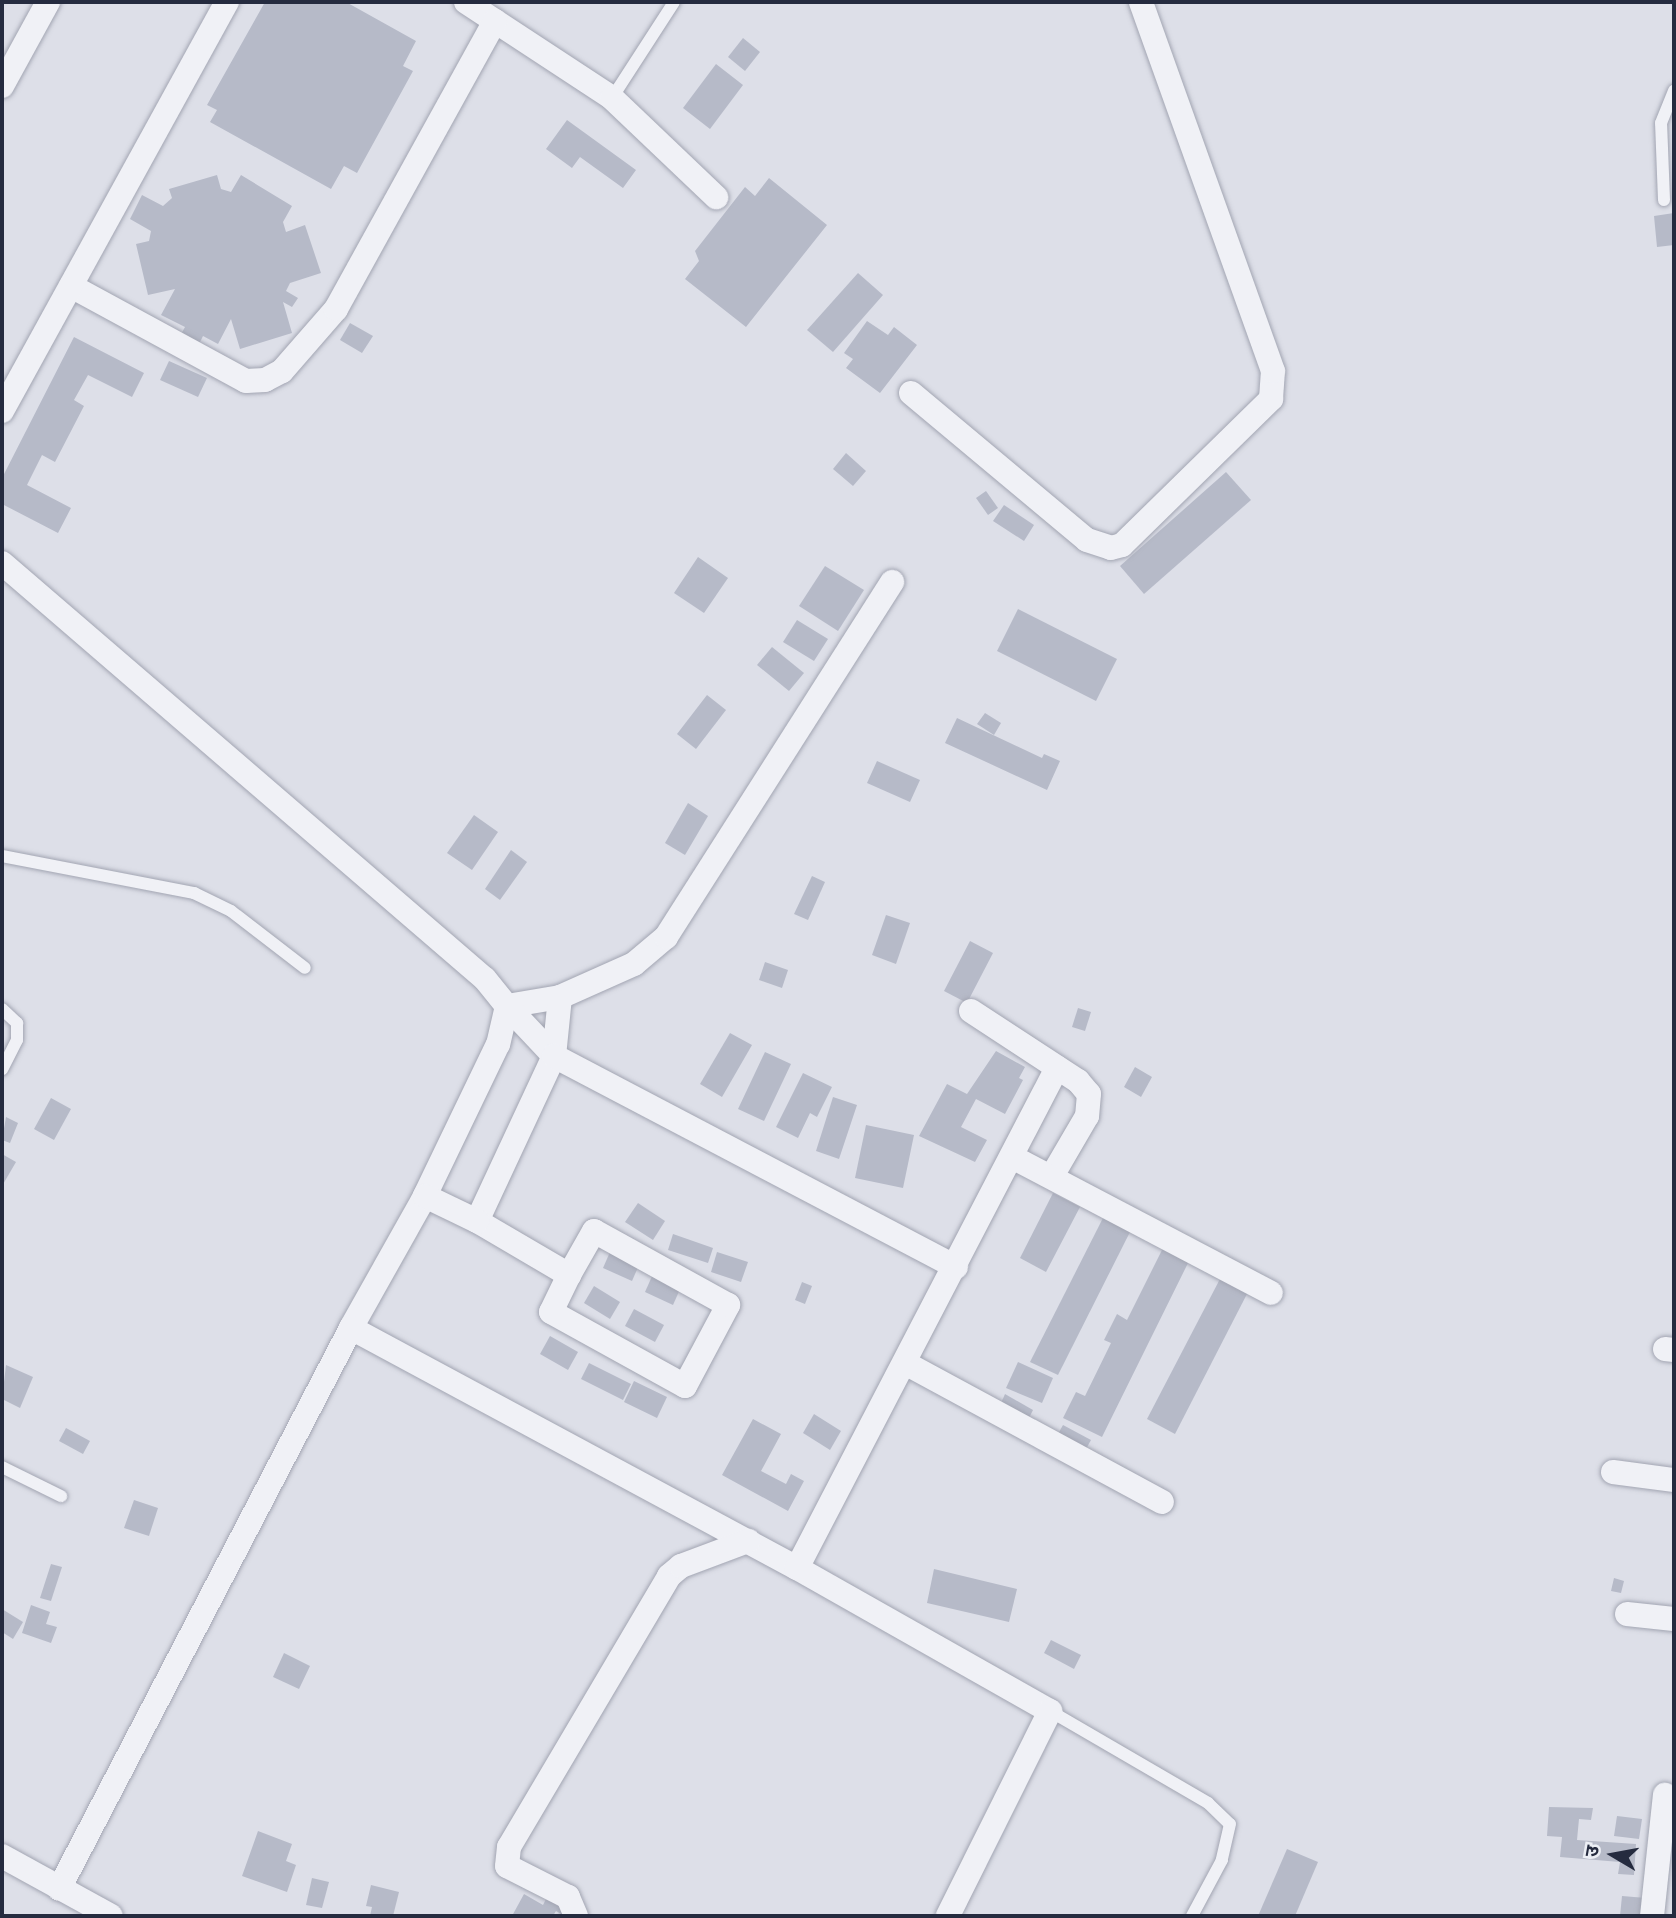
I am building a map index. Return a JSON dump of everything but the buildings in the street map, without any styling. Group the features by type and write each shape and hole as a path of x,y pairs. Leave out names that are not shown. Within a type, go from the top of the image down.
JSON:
{"street":[{"path":"2,86 48,2"},
{"path":"2,411 227,2"},
{"path":"466,2 612,97 716,197"},
{"path":"912,393 1087,540 1111,548 1122,545 1271,399 1273,370 1141,2"},
{"path":"71,285 246,381 265,380 282,372 336,309 495,21"},
{"path":"2,564 485,979 554,1056 956,1267"},
{"path":"507,1006 560,997 634,964 666,937 892,582"},
{"path":"477,1221 554,1056 560,997"},
{"path":"59,1889 351,1328 425,1196 498,1044 507,1006"},
{"path":"971,1012 1084,1086 1090,1102 1052,1176"},
{"path":"797,1568 1014,1158 1058,1068"},
{"path":"1014,1158 1271,1293"},
{"path":"425,1196 477,1221 569,1275"},
{"path":"594,1231 728,1305 685,1387 551,1312 569,1275 594,1231"},
{"path":"351,1328 748,1541 1050,1711 947,1916"},
{"path":"905,1363 1162,1502"},
{"path":"1613,1472 1674,1480"},
{"path":"576,1916 568,1897 512,1870 505,1856 669,1576 681,1566 748,1541"},
{"path":"1627,1614 1674,1619"},
{"path":"1653,1916 1665,1796"},
{"path":"2,1856 111,1916"}],"lane":[{"path":"612,97 674,2"},
{"path":"1664,200 1661,123 1674,90"},
{"path":"2,856 194,893 231,911 305,968"},
{"path":"2,1009 17,1023 17,1040 2,1069"},
{"path":"2,1466 61,1496"},
{"path":"1050,1711 1208,1803 1226,1818 1229,1838 1222,1860 1192,1916"}]}
